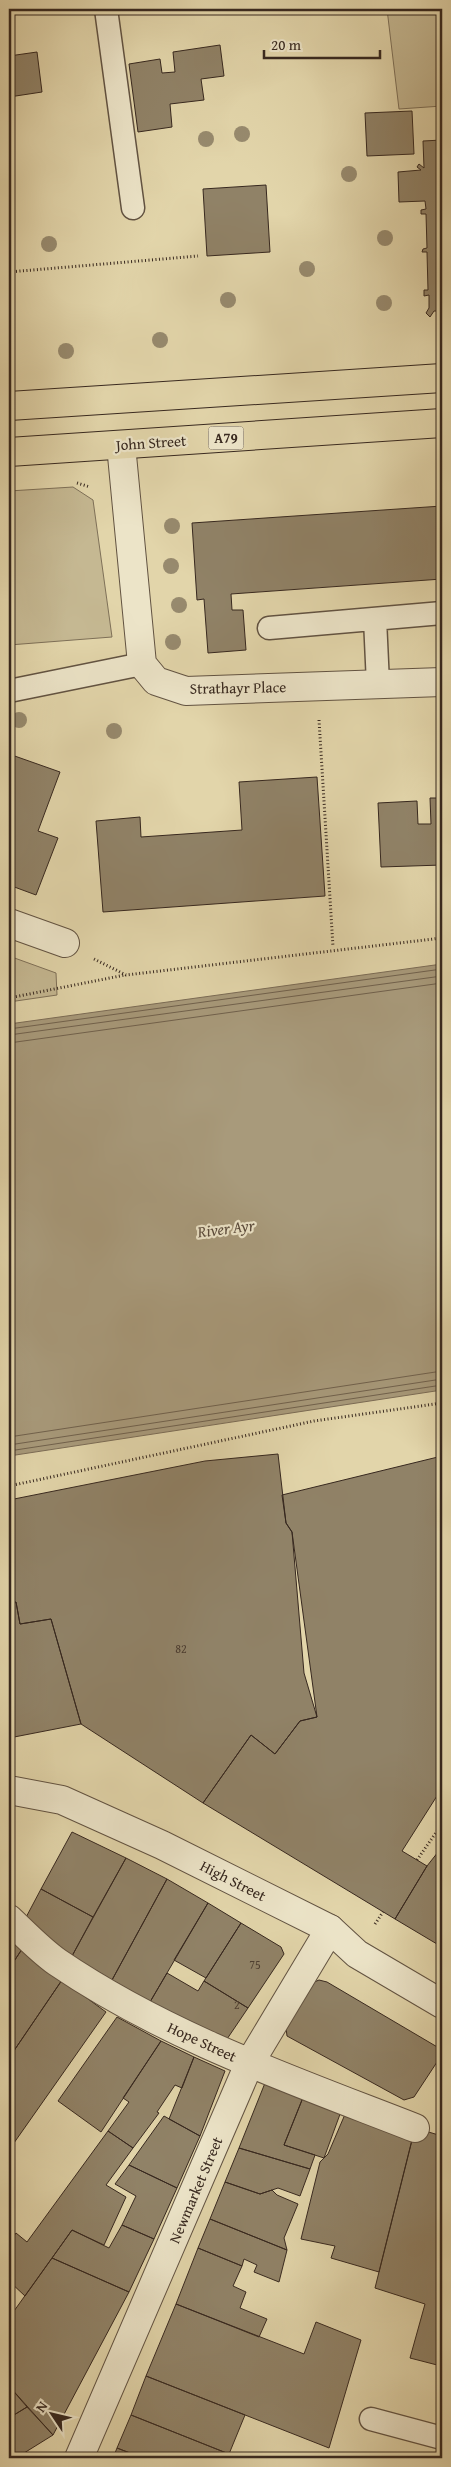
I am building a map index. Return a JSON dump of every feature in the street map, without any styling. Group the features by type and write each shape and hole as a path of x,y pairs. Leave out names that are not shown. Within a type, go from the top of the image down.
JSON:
{"main road":[{"path":"9,406 442,378"},
{"name":"John Street","path":"9,452 442,423"}],"street":[{"path":"121,446 142,664"},
{"name":"Strathayr Place","path":"142,664 156,681 186,691 442,682"},
{"path":"9,923 65,943"},
{"name":"High Street","path":"9,1790 62,1800 162,1845 330,1929 356,1954 442,2004"},
{"name":"Hope Street","path":"9,1919 56,1961 183,2036 415,2128"},
{"name":"Newmarket Street","path":"79,2458 250,2064 330,1929"}],"lane":[{"path":"106,9 133,208"},
{"path":"269,628 442,613"},
{"path":"374,619 378,684"},
{"path":"9,692 142,664"},
{"path":"371,2419 442,2438"}],"path":[{"path":"9,272 198,256"},
{"path":"73,482 125,497"},
{"path":"318,687 333,947"},
{"path":"9,998 126,975 442,938"},
{"path":"65,943 126,975"},
{"path":"9,1486 314,1421 442,1403"},
{"path":"417,1860 442,1824"}],"shaded area":[{"path":"387,9 442,9 442,106 399,109"},
{"path":"73,487 93,500 112,637 9,645 9,491"},
{"path":"9,956 56,973 57,995 9,1002"}],"water":[{"name":"River Ayr","path":"442,964 442,1390 9,1456 9,1024"}],"building":[{"path":"220,45 224,76 201,79 204,100 170,104 172,127 138,132 129,64 160,59 162,73 175,72 173,52"},
{"path":"37,52 42,92 9,97 9,56"},
{"path":"412,111 414,154 367,156 365,113"},
{"path":"442,140 442,311 434,311 430,317 426,313 429,308 429,295 424,296 424,290 428,290 427,252 422,252 423,249 427,248 426,214 421,214 421,210 426,209 425,201 399,202 398,172 421,170 417,167 419,164 424,168 423,141"},
{"path":"266,185 270,252 207,256 203,189"},
{"path":"442,506 442,579 231,594 232,610 243,610 246,650 208,653 204,599 197,600 192,523"},
{"path":"9,754 60,772 38,831 58,838 36,895 9,885"},
{"path":"317,777 325,896 103,912 96,821 140,817 141,837 242,830 239,782"},
{"path":"430,798 442,798 442,865 381,867 378,803 417,801 418,824 431,824"},
{"path":"278,1454 286,1523 292,1532 304,1673 317,1717 300,1721 275,1754 251,1735 203,1803 81,1724 51,1619 20,1624 16,1602 9,1604 9,1500 205,1461"},
{"path":"442,1456 442,1788 402,1851 427,1866 395,1919 203,1803 251,1735 275,1754 300,1721 317,1717 292,1532 286,1523 282,1495"},
{"path":"16,1602 20,1624 51,1619 81,1724 9,1738 9,1604"},
{"path":"72,1832 126,1858 93,1917 41,1889"},
{"path":"442,1847 442,1947 395,1919 427,1866"},
{"path":"126,1858 167,1879 112,1980 72,1956"},
{"path":"167,1879 208,1903 150,2002 112,1980"},
{"path":"41,1889 93,1917 72,1956 23,1923"},
{"path":"208,1903 241,1923 206,1978 174,1960"},
{"path":"241,1923 281,1947 284,1954 248,2008 204,1981"},
{"path":"9,1929 24,1946 9,1969"},
{"path":"24,1946 62,1980 9,2058 9,1969"},
{"path":"167,1973 198,1991 204,1981 248,2008 225,2042 150,2002"},
{"path":"62,1980 106,2012 9,2150 9,2058"},
{"path":"319,1980 327,1982 439,2048 439,2059 414,2097 404,2100 287,2036 286,2028 312,1983"},
{"path":"117,2017 161,2041 101,2132 58,2101"},
{"path":"161,2041 194,2057 182,2088 175,2085 157,2112 159,2113 133,2148 108,2131 129,2102 123,2098"},
{"path":"194,2057 225,2071 200,2136 169,2119"},
{"path":"265,2083 304,2095 284,2145 315,2155 310,2169 239,2148"},
{"path":"304,2095 343,2106 324,2158 284,2145"},
{"path":"346,2112 415,2128 379,2272 331,2258 335,2246 301,2239 320,2162 328,2154"},
{"path":"164,2116 200,2136 177,2188 129,2165"},
{"path":"415,2128 442,2136 441,2366 410,2358 425,2304 375,2288"},
{"path":"108,2131 133,2148 106,2185 126,2197 104,2245 72,2230 25,2296 9,2281 9,2243 16,2233 27,2242"},
{"path":"239,2148 310,2169 300,2196 278,2188 260,2194 225,2182"},
{"path":"129,2165 177,2188 154,2239 122,2225 136,2196 115,2184"},
{"path":"225,2182 260,2194 272,2190 277,2195 298,2204 284,2238 287,2250 210,2219"},
{"path":"210,2219 287,2250 279,2282 254,2272 257,2265 244,2259 242,2266 198,2248"},
{"path":"122,2225 154,2239 129,2292 52,2258 72,2230 109,2248"},
{"path":"198,2248 242,2266 233,2286 246,2292 240,2308 267,2319 259,2337 176,2304"},
{"path":"52,2258 129,2292 53,2435 9,2386 9,2318"},
{"path":"176,2304 304,2354 316,2322 361,2340 329,2448 146,2376"},
{"path":"146,2376 245,2415 229,2454 131,2415"},
{"path":"9,2386 27,2407 9,2418"},
{"path":"27,2407 53,2435 16,2458 9,2458 9,2418"},
{"path":"131,2415 239,2458 143,2458 117,2448"},
{"path":"117,2448 143,2458 113,2458"}]}
